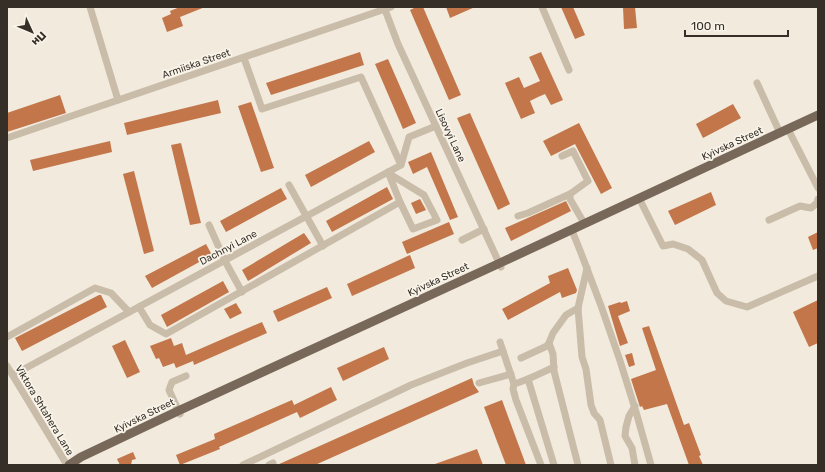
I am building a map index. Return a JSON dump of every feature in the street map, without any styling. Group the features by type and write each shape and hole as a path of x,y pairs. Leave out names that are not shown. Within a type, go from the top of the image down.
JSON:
{"main road":[{"name":"Kyivska Street","path":"785,133 818,115"},
{"name":"Kyivska Street","path":"501,265 584,223 785,133 818,120"},
{"name":"Kyivska Street","path":"69,465 83,461 179,413 501,265 573,234 640,199"}],"street":[{"path":"90,7 118,100"},
{"path":"542,7 569,70"},
{"name":"Armiiska Street","path":"7,138 387,8"},
{"name":"Lisovyi Lane","path":"387,8 398,44 501,265"},
{"path":"244,58 262,108 361,77 400,165"},
{"path":"757,83 818,188"},
{"path":"400,165 409,137 436,126"},
{"path":"518,216 570,194 588,181 573,151 562,156"},
{"name":"Dachnyi Lane","path":"13,375 400,165"},
{"path":"388,172 424,195 437,220 413,229 388,172"},
{"path":"289,185 323,246"},
{"path":"570,194 570,199 584,223"},
{"path":"769,220 800,206 811,208 817,203 818,198"},
{"path":"640,199 663,246 673,244 688,249 702,260 717,293 726,301 747,307 818,276"},
{"path":"139,307 150,325 166,334 400,202"},
{"path":"209,225 242,292"},
{"path":"462,240 484,229"},
{"path":"573,234 587,267 622,364 651,465"},
{"path":"587,267 578,308 582,358 587,375 591,405 594,413 600,420 611,465"},
{"path":"7,337 95,288 111,293 129,312"},
{"path":"521,358 547,346 553,333 566,315 578,308"},
{"path":"500,342 514,384 513,389 516,400 541,465"},
{"path":"549,343 553,354 554,367 567,427 578,465"},
{"path":"242,465 411,385 466,363 503,351"},
{"name":"Viktora Shtahera Lane","path":"7,366 69,465"},
{"path":"514,384 554,367"},
{"path":"479,383 511,374"},
{"path":"179,413 169,390 172,382 186,376"},
{"path":"528,379 554,465"},
{"path":"635,406 629,416 625,436 632,448 635,465"},
{"path":"536,454 549,449"}],"building":[{"path":"180,7 205,7 180,17 183,26 167,32 162,18 171,14 170,11"},
{"path":"416,7 423,7 461,95 449,100 410,10"},
{"path":"446,7 475,7 450,18"},
{"path":"561,7 573,7 585,35 575,39"},
{"path":"623,7 635,7 637,28 624,29"},
{"path":"360,52 364,65 271,95 266,83"},
{"path":"541,52 563,100 551,105 545,94 538,97 530,101 535,113 521,119 505,83 519,77 524,88 540,81 529,57"},
{"path":"388,59 416,123 403,129 375,64"},
{"path":"60,95 66,113 7,132 7,113"},
{"path":"218,100 221,113 127,135 124,123"},
{"path":"251,102 274,168 261,172 238,106"},
{"path":"733,104 741,118 703,138 696,124"},
{"path":"470,113 510,204 498,210 457,118"},
{"path":"579,123 612,188 601,194 575,144 551,156 543,141"},
{"path":"110,141 112,152 33,171 30,160"},
{"path":"369,141 375,152 311,187 305,175"},
{"path":"181,143 201,223 190,225 171,145"},
{"path":"431,152 458,217 450,220 427,167 413,174 408,162"},
{"path":"134,171 154,251 144,254 123,174"},
{"path":"387,187 393,199 332,232 326,221"},
{"path":"281,188 287,199 226,232 220,221"},
{"path":"711,192 716,205 675,225 668,211"},
{"path":"420,199 426,210 416,214 411,203"},
{"path":"566,201 571,211 511,241 505,228"},
{"path":"449,222 454,234 407,254 402,242"},
{"path":"818,232 818,248 813,250 808,237"},
{"path":"304,233 311,243 248,281 242,270"},
{"path":"206,244 212,255 152,288 145,276"},
{"path":"410,255 415,268 352,296 347,284"},
{"path":"568,268 577,290 576,293 562,298 560,292 508,320 502,309 550,283 548,276"},
{"path":"223,281 229,292 167,327 161,315"},
{"path":"327,287 332,298 278,322 273,311"},
{"path":"101,295 107,307 22,351 15,338"},
{"path":"818,300 818,343 809,347 793,312"},
{"path":"627,301 630,311 618,316 628,343 620,346 608,306"},
{"path":"236,303 242,313 230,319 224,309"},
{"path":"262,322 267,333 194,365 193,361 176,368 174,363 163,367 159,358 156,359 150,346 171,338 174,346 182,343 186,355"},
{"path":"649,326 684,425 689,423 701,455 699,456 703,465 689,465 667,404 644,410 642,406 640,407 631,379 656,370 642,328"},
{"path":"125,340 140,372 127,378 112,346"},
{"path":"384,347 389,359 343,381 337,368"},
{"path":"632,353 635,365 629,367 625,355"},
{"path":"472,378 474,385 479,392 315,465 277,465"},
{"path":"331,387 337,400 300,418 297,412 219,447 220,449 180,465 176,455 215,439 214,434 292,400 294,405"},
{"path":"502,400 526,465 506,465 484,407"},
{"path":"477,449 483,465 435,464"},
{"path":"133,452 136,459 132,460 131,465 120,465 117,459"}]}
